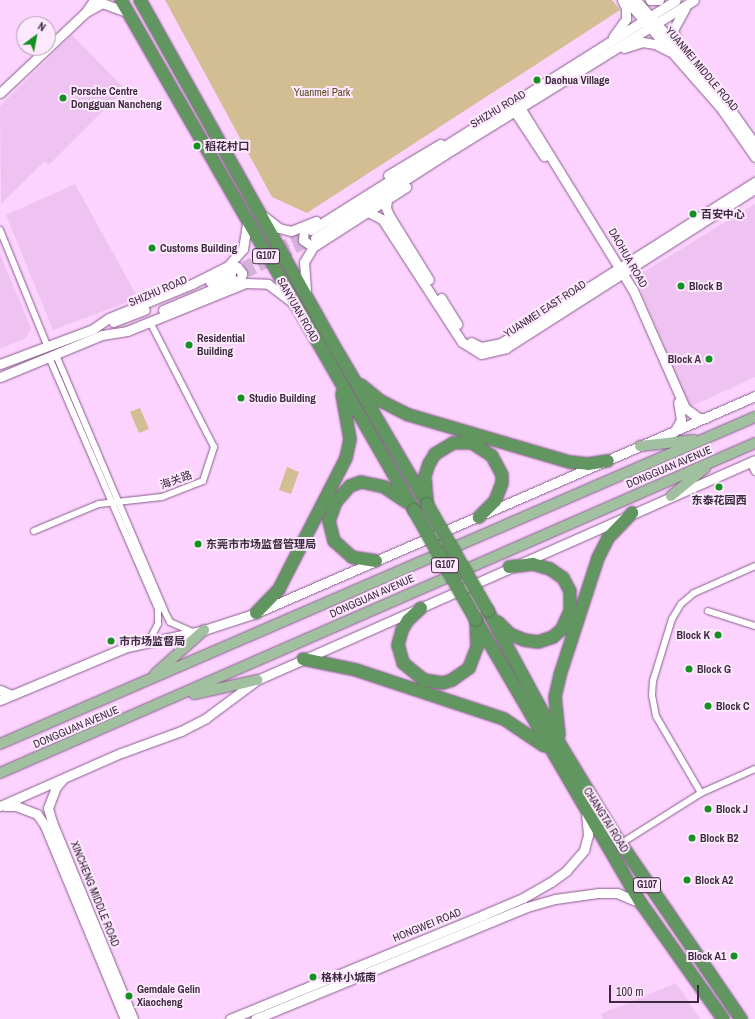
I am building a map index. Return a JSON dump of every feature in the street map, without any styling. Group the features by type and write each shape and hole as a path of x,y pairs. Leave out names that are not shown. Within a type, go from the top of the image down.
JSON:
{"highway":[{"name":"SANYUAN ROAD","path":"121,0 247,223 296,305 476,620"},
{"name":"SANYUAN ROAD","path":"140,0 353,377 488,611"},
{"path":"353,377 381,401 409,415 570,462 588,464 608,461"},
{"path":"256,613 279,590 346,458 350,439 339,382"},
{"path":"427,504 425,476 429,464 436,454 452,443 472,443 492,456 502,475 502,483 496,501 479,517"},
{"path":"376,561 362,561 352,557 334,541 329,522 331,511 341,493 361,482 371,483 393,492 414,510"},
{"path":"556,750 555,697 560,675 598,558 608,538 632,513"},
{"path":"488,611 510,634 524,640 538,642 553,637 566,622 571,601 570,590 563,578 550,568 533,564 510,567"},
{"path":"421,608 402,630 398,645 403,663 409,670 429,681 452,680 469,668 477,647 476,620"},
{"name":"CHANGTAI ROAD","path":"488,611 586,811 642,903 723,1019"},
{"name":"CHANGTAI ROAD","path":"476,620 556,750 741,1019"},
{"path":"303,659 323,661 356,670 504,719 556,750"}],"main road":[{"name":"DONGGUAN AVENUE","path":"0,744 755,417"},
{"path":"640,446 706,438"},
{"name":"DONGGUAN AVENUE","path":"0,773 178,697 273,652 755,443"},
{"path":"671,496 717,459"},
{"path":"148,680 204,630"},
{"path":"178,697 257,680"}],"street":[{"path":"0,93 86,12 94,0"},
{"path":"608,48 626,19 626,8 622,0"},
{"name":"YUANMEI MIDDLE ROAD","path":"626,0 650,22 725,102 755,144"},
{"name":"YUANMEI MIDDLE ROAD","path":"636,0 650,22"},
{"path":"650,0 659,0"},
{"name":"SHIZHU ROAD","path":"650,22 676,0"},
{"path":"680,55 674,36 674,30 680,14 692,2"},
{"name":"SHIZHU ROAD","path":"310,236 650,22 692,2"},
{"path":"86,12 102,3 129,13"},
{"path":"608,48 642,42 655,44 680,55"},
{"name":"SHIZHU ROAD","path":"452,146 518,110 608,48"},
{"name":"YUANMEI MIDDLE ROAD","path":"680,55 720,107 755,157"},
{"name":"DAOHUA ROAD","path":"518,110 633,290 680,399 693,415 706,418"},
{"path":"261,214 273,225 285,230 310,236 368,212 447,160 452,146"},
{"name":"YUANMEI EAST ROAD","path":"368,212 382,219 462,342 481,354 506,348 755,182"},
{"name":"YUANMEI EAST ROAD","path":"387,199 386,208 389,215 433,286 466,337 481,347 501,342 755,189"},
{"path":"0,377 102,335 127,331 150,322 233,276 243,249 247,223"},
{"path":"0,230 48,345"},
{"path":"306,292 303,270 308,254 310,236"},
{"name":"DAOHUA ROAD","path":"620,271 682,412 681,420 674,432"},
{"path":"0,364 93,329 109,318 192,284 233,276 268,284 296,305"},
{"name":"SHIZHU ROAD","path":"102,335 233,276"},
{"name":"海关路","path":"34,531 114,501 162,497 203,481 214,447 150,322"},
{"path":"52,356 158,609 158,624 149,641"},
{"path":"0,700 120,649 149,641 194,633 256,613 755,396"},
{"path":"1,806 181,731 206,718 257,680 510,567 753,461 755,472"},
{"path":"114,501 170,622 194,633"},
{"path":"701,793 656,716 652,695 652,681 672,619 681,604 694,593 755,566"},
{"path":"708,611 755,626"},
{"path":"0,690 12,695"},
{"path":"620,844 701,793 755,769"},
{"name":"XINCHENG MIDDLE ROAD","path":"63,779 52,797 48,808 50,815 133,1019"},
{"name":"XINCHENG MIDDLE ROAD","path":"1,806 25,809 37,814 45,826 125,1019"},
{"name":"HONGWEI ROAD","path":"230,1019 490,912 551,882 566,871 584,850 588,834 586,811"},
{"name":"HONGWEI ROAD","path":"255,1019 526,907 555,899 598,893 617,893 642,903"}],"shaded area":[{"name":"Porsche Centre Dongguan Nancheng","path":"72,35 125,89 49,165 45,161 1,204 0,106 51,56 56,56 56,51"},
{"path":"75,184 138,298 53,330 6,215"},
{"path":"755,204 755,377 690,407 635,277"},
{"path":"0,254 31,328 26,338 0,349"},
{"path":"676,983 700,1019 603,1019 601,1014"}],"green space":[{"name":"Yuanmei Park","path":"165,0 612,0 620,10 307,213 272,197"},
{"path":"140,408 149,429 139,433 130,412"},
{"path":"287,467 299,472 291,494 279,490"}],"tunnel":[{"path":"232,272 309,231"},
{"path":"235,279 313,239"}],"place":[{"name":"Daohua Village","path":"537,80"},
{"name":"Porsche Centre Dongguan Nancheng","path":"63,98"},
{"name":"稻花村口","path":"197,146"},
{"name":"百安中心","path":"693,214"},
{"name":"Customs Building","path":"152,248"},
{"name":"Block B","path":"681,286"},
{"name":"Residential Building","path":"189,345"},
{"name":"Block A","path":"709,359"},
{"name":"Studio Building","path":"241,398"},
{"name":"东泰花园西","path":"719,487"},
{"name":"东莞市市场监督管理局","path":"198,544"},
{"name":"Block K","path":"718,635"},
{"name":"市市场监督局","path":"111,641"},
{"name":"Block G","path":"689,669"},
{"name":"Block C","path":"708,706"},
{"name":"Block J","path":"708,809"},
{"name":"Block B2","path":"692,838"},
{"name":"Block A2","path":"687,880"},
{"name":"Block A1","path":"734,956"},
{"name":"格林小城南","path":"313,977"},
{"name":"Gemdale Gelin Xiaocheng","path":"129,996"}]}
